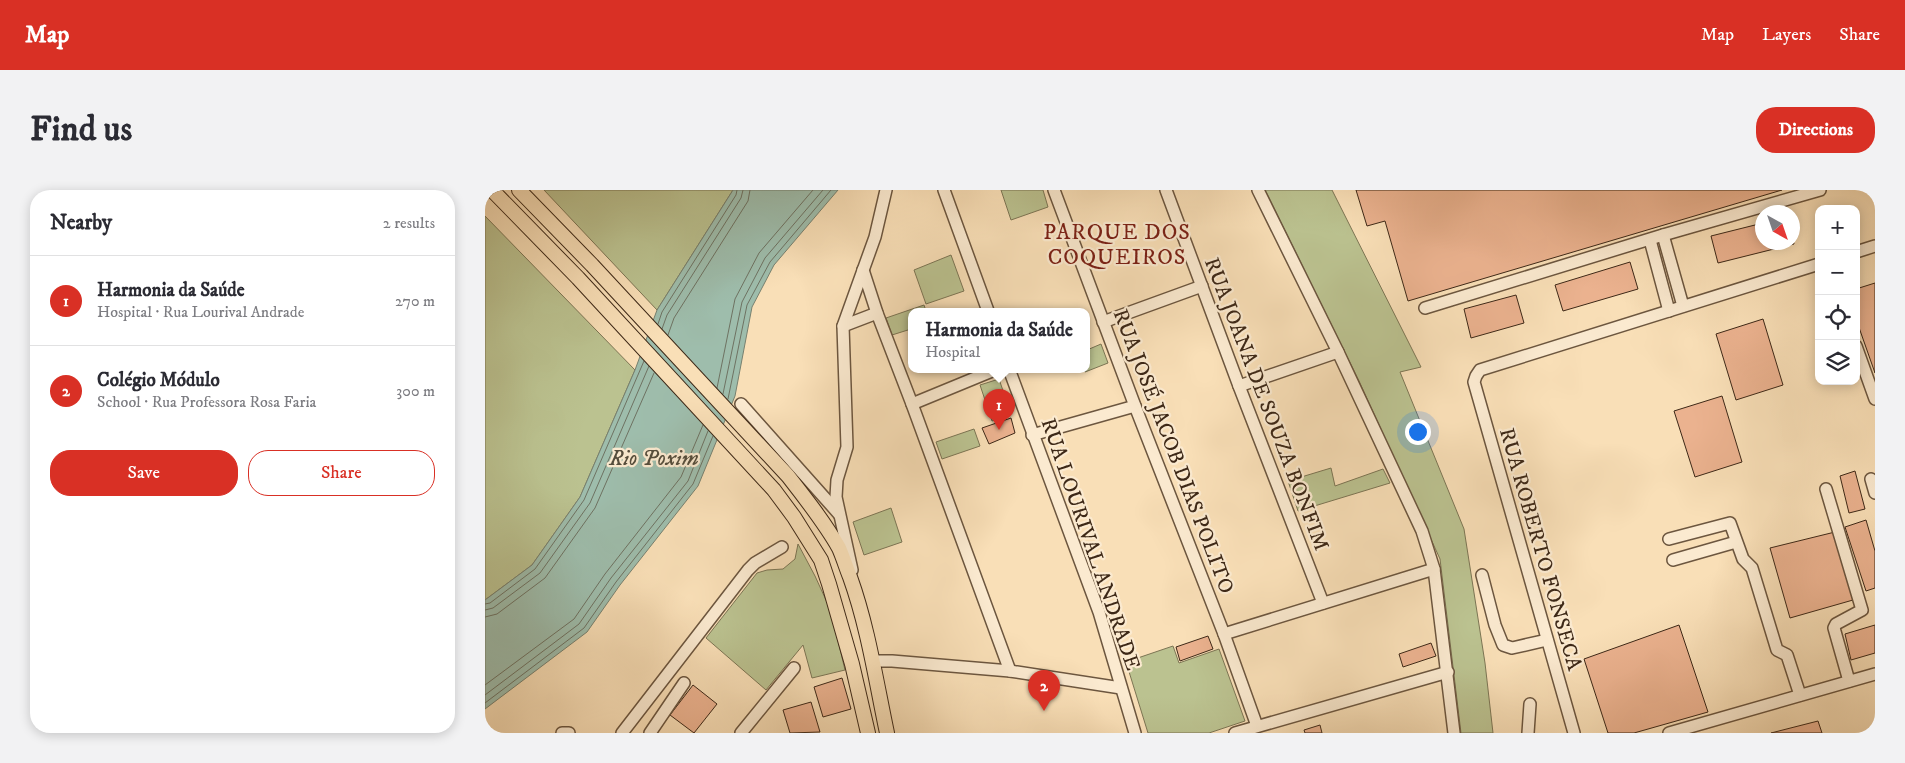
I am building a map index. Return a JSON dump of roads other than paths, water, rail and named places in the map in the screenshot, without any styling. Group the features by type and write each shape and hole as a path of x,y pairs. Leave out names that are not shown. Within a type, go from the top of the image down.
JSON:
{"main road":[{"path":"492,190 578,278 774,490 794,517 821,560 852,664 868,733"},
{"path":"519,190 788,476 808,502 840,550 857,597 873,661 887,733"}],"street":[{"path":"857,597 836,489 847,447 843,326 875,237 886,190"},
{"path":"944,190 987,308"},
{"name":"RUA JOSÉ JACOB DIAS POLITO","path":"1054,190 1135,406 1224,634 1257,726"},
{"name":"RUA JOANA DE SOUZA BONFIM","path":"1166,190 1323,603"},
{"path":"1258,190 1338,352 1422,531 1434,569 1453,733"},
{"path":"1425,308 1663,235 1819,190"},
{"path":"1663,235 1683,306"},
{"path":"1650,240 1669,311 1815,265"},
{"path":"1860,251 1875,246"},
{"path":"863,270 877,313 1010,670"},
{"path":"1103,322 1202,286"},
{"name":"RUA ROBERTO FONSECA","path":"1574,733 1474,382 1475,376 1480,370 1669,311"},
{"path":"843,326 877,313"},
{"path":"1239,386 1338,352"},
{"path":"1860,357 1875,399"},
{"path":"912,404 987,373"},
{"name":"RUA LOURIVAL ANDRADE","path":"1010,373 1099,612 1135,733"},
{"path":"741,404 840,516"},
{"path":"1033,435 1135,406"},
{"path":"1871,479 1875,493"},
{"path":"1826,489 1862,610 1836,624 1834,628 1849,681"},
{"path":"1669,539 1730,524 1743,559 1752,568 1777,650 1787,655 1800,695"},
{"path":"1673,560 1736,542"},
{"path":"621,733 748,570 755,563 782,547"},
{"path":"1224,634 1434,569"},
{"path":"1482,575 1495,625 1503,645 1512,648 1547,640"},
{"path":"873,661 1010,670 1121,688"},
{"path":"741,733 794,668"},
{"path":"1235,733 1447,672"},
{"path":"1669,733 1875,674"},
{"path":"650,733 684,683"},
{"path":"1528,733 1530,704"},
{"path":"563,733 569,733"}],"water":[{"name":"Rio Poxim","path":"733,190 838,190 774,265 752,307 735,396 698,486 620,585 587,632 485,709 485,600 532,565 580,497 635,370 657,310"}],"place":[{"name":"Harmonia da Saúde","path":"999,430"},
{"name":"Colégio Módulo","path":"1044,711"}],"district":[{"name":"PARQUE DOS COQUEIROS","path":"1117,244"}]}
